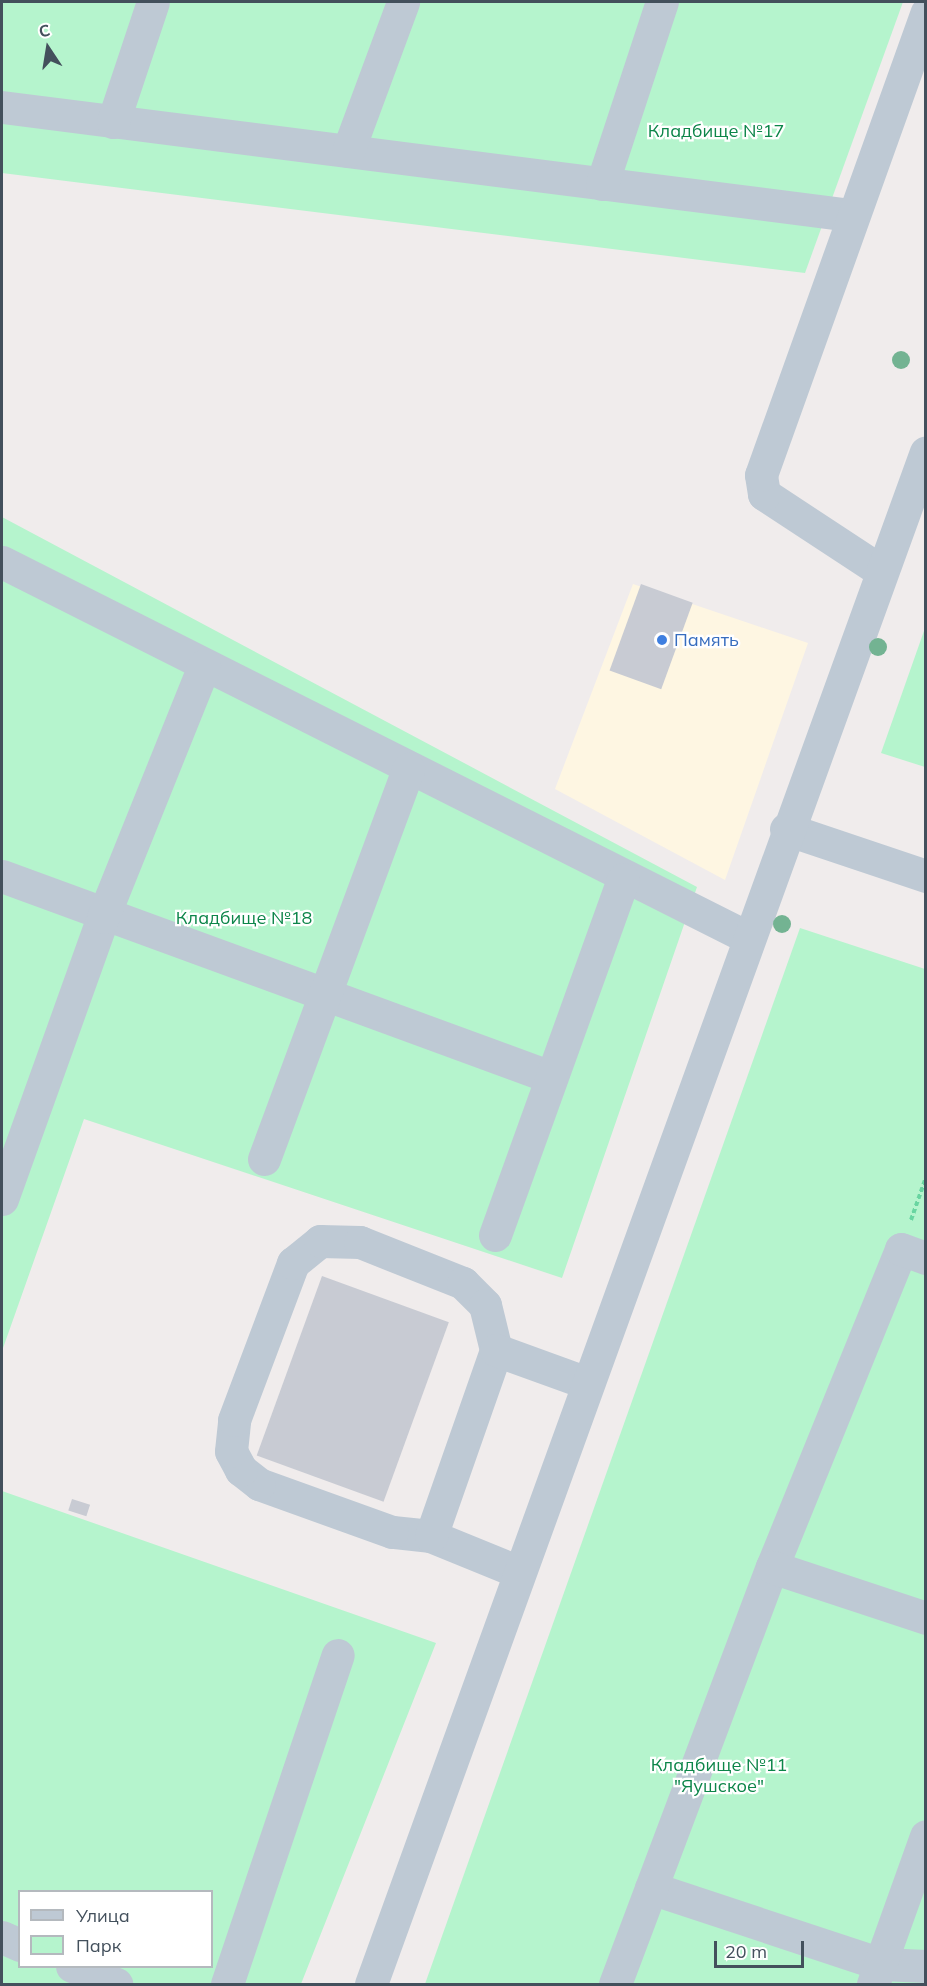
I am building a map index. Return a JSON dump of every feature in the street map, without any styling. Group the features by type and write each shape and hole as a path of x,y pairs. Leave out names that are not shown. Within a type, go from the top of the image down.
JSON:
{"street":[{"path":"113,122 153,2"},
{"path":"348,151 404,2"},
{"path":"602,184 662,2"},
{"path":"882,571 764,494 760,474 851,215 926,12 903,2"},
{"path":"2,107 851,215"},
{"path":"370,1984 786,829 926,452"},
{"path":"2,562 623,879 747,937"},
{"path":"2,1199 11,1143 204,666"},
{"path":"264,1160 408,770"},
{"path":"786,829 926,876"},
{"path":"2,876 103,917 551,1077"},
{"path":"495,1235 623,879"},
{"path":"431,1536 496,1350 485,1305 463,1283 360,1242 320,1241 293,1263 234,1420 231,1451 241,1470 259,1484 392,1532 431,1536 519,1572"},
{"path":"615,1984 772,1567 913,1253"},
{"path":"496,1350 587,1383"},
{"path":"772,1567 926,1618"},
{"path":"227,1984 338,1655"},
{"path":"877,1974 926,1836"},
{"path":"651,1888 877,1974 926,1966"},
{"path":"2,1937 18,1944"},
{"path":"77,1968 116,1984"}],"path":[{"path":"913,1253 926,1177"}],"shaded area":[{"path":"633,584 808,643 725,880 555,789"}],"green space":[{"name":"Кладбище №17","path":"2,2 903,2 805,273 2,173"},
{"name":"Кладбище №18","path":"2,517 697,887 562,1278 84,1119 2,1351"},
{"path":"925,628 925,767 881,753"},
{"name":"Кладбище №11 \"Яушское\"","path":"800,928 925,969 925,1984 425,1984"},
{"path":"2,1491 436,1643 301,1984 2,1984"}],"building":[{"path":"641,584 693,603 661,689 610,670"},
{"path":"322,1276 449,1322 384,1502 257,1455"},
{"path":"72,1499 90,1505 86,1516 68,1510"}],"place":[{"name":"Память","path":"662,640"}]}
